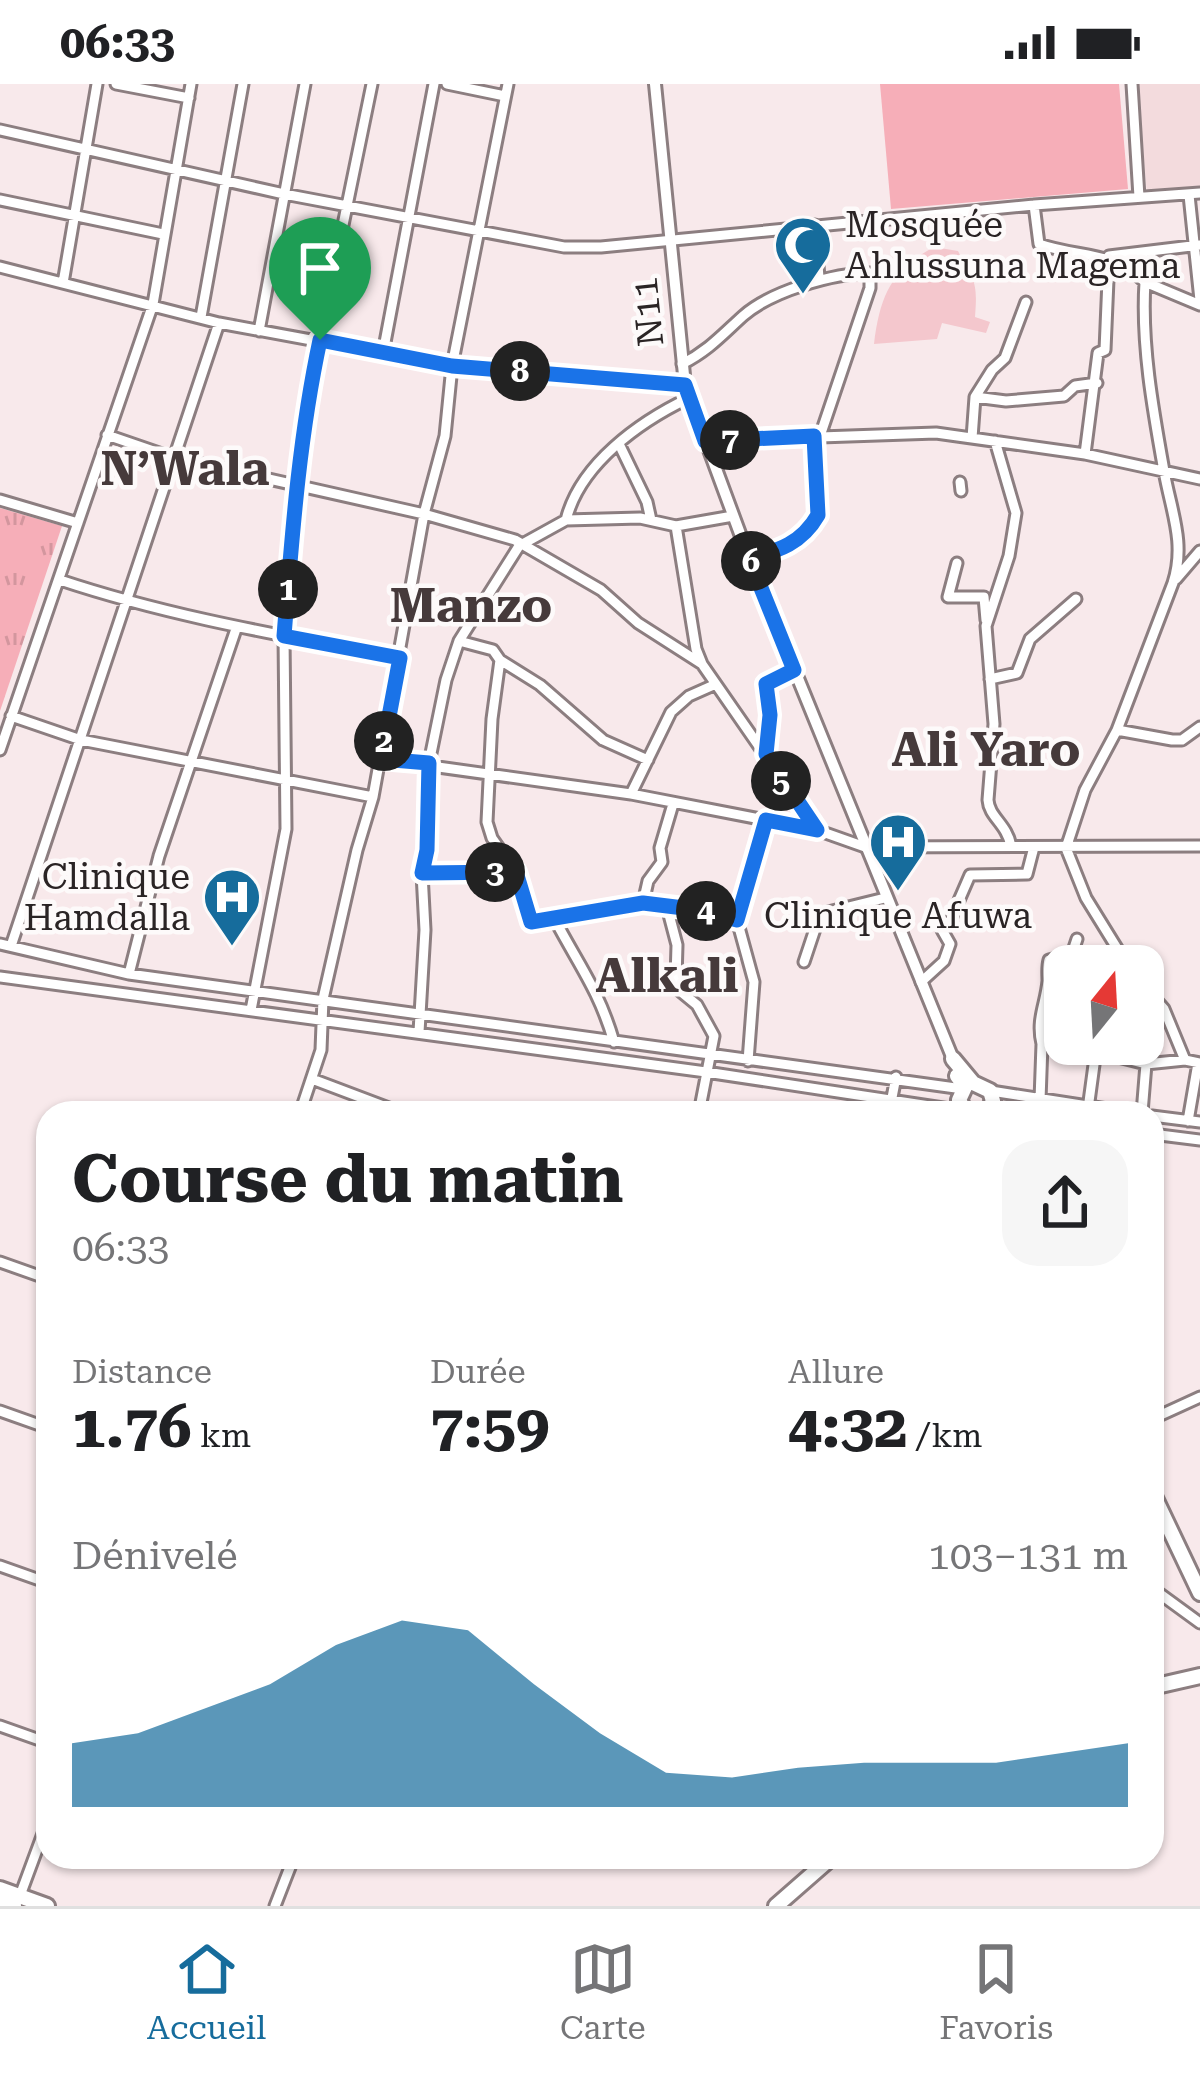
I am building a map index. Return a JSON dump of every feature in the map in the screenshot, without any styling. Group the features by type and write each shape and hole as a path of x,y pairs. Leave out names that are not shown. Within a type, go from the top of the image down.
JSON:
{"highway":[{"path":"952,1060 967,1087"},
{"path":"967,1087 991,1090 993,1101"},
{"path":"959,1101 967,1087"},
{"path":"1164,1517 1200,1593"},
{"path":"1164,1681 1200,1673"},
{"path":"764,1906 806,1869"},
{"path":"776,1906 818,1869"},
{"path":"0,1889 16,1903"},
{"path":"0,1901 47,1906"}],"main road":[{"name":"N11","path":"655,84 687,391 749,558 952,1060"}],"street":[{"path":"63,283 97,84"},
{"path":"116,84 189,98"},
{"path":"0,750 153,304 191,84"},
{"path":"201,317 243,84"},
{"path":"260,331 305,84"},
{"path":"251,1010 283,853 284,636 306,405 372,84"},
{"path":"383,353 434,84"},
{"path":"304,1101 322,1050 323,999 381,759 507,90 446,84"},
{"path":"1132,84 1139,197"},
{"path":"0,130 284,194 583,248 1195,194 1200,303 1145,282 1109,256"},
{"path":"0,200 163,234"},
{"path":"1034,205 1039,244 1072,255 1109,256 1197,245"},
{"path":"815,225 819,278"},
{"path":"1085,454 1098,353 1105,350 1108,326 1109,256"},
{"path":"0,267 219,323 452,366 687,391"},
{"path":"682,364 711,349 760,304 819,278 872,275 817,436 818,515 781,550 749,558"},
{"path":"1115,945 1086,898 1066,848 1085,790 1117,730 1180,560 1143,315 1145,282"},
{"path":"973,437 975,397 1005,358 1026,302"},
{"path":"219,323 81,740 5,945 129,974 711,1057 967,1087"},
{"path":"975,397 1006,401 1064,396 1075,386 1096,383"},
{"path":"566,520 572,496 601,458 687,391"},
{"path":"705,441 910,433 973,437 1200,478"},
{"path":"107,435 172,457 502,535 602,590 638,623 702,664"},
{"path":"986,626 1016,530 1016,513 995,441"},
{"path":"620,446 638,479 651,520"},
{"path":"0,500 78,523"},
{"path":"419,1032 429,763 459,641 519,546 566,520 613,517 676,526 733,516"},
{"path":"676,526 702,664 817,830"},
{"path":"1173,583 1200,551"},
{"path":"958,563 948,597 984,597 994,724 988,808 1008,828 1011,846"},
{"path":"60,580 236,629 400,658"},
{"path":"990,679 1016,673 1030,639 1076,599"},
{"path":"129,974 159,856 236,629"},
{"path":"459,641 493,650 603,740 648,760"},
{"path":"500,660 486,790 489,830 516,872 531,922 643,903 737,920"},
{"path":"766,754 770,715 766,684 794,670"},
{"path":"631,794 671,712 689,695 716,684"},
{"path":"11,716 81,740 373,797"},
{"path":"1117,730 1182,740 1200,727"},
{"path":"381,759 631,794 817,830 865,847 1200,846"},
{"path":"643,903 648,880 662,862 673,804"},
{"path":"748,1061 754,982 737,920 766,820"},
{"path":"921,982 944,961 950,944 943,924 950,921 970,875 1027,874 1034,847"},
{"path":"422,873 516,872"},
{"path":"804,962 820,914 885,898"},
{"path":"667,907 680,991 713,1031 701,1101"},
{"path":"554,917 602,1001 614,1042"},
{"path":"1040,1100 1039,1038 1046,968 1049,961 1072,954 1077,939"},
{"path":"0,977 706,1072 858,1101"},
{"path":"1164,1010 1185,1060"},
{"path":"1164,1062 1199,1063 1194,1122 1164,1118"},
{"path":"1088,1101 1094,1065"},
{"path":"1140,1101 1146,1065"},
{"path":"891,1101 896,1077"},
{"path":"312,1079 370,1101"},
{"path":"991,1090 1045,1101"},
{"path":"1164,1136 1200,1140"},
{"path":"0,1262 36,1275"},
{"path":"1164,1413 1200,1396"},
{"path":"0,1411 36,1424"},
{"path":"0,1566 36,1579"},
{"path":"1164,1596 1200,1622"},
{"path":"0,1726 36,1740"},
{"path":"16,1903 36,1851"},
{"path":"275,1906 289,1869"}],"shaded area":[{"path":"1137,84 1200,84 1200,188 1147,193"},
{"path":"934,247 958,251 974,282 975,317 990,322 986,333 942,323 937,339 874,344 890,286 907,265"}],"green space":[{"path":"880,84 1119,84 1128,189 891,209"},
{"path":"0,508 62,526 0,711"}],"place":[{"name":"Mosquée Ahlussuna Magema","path":"803,296"},
{"name":"Clinique Afuwa","path":"898,893"},
{"name":"Clinique Hamdalla","path":"232,948"}],"district":[{"name":"N’Wala","path":"185,468"},
{"name":"Manzo","path":"471,605"},
{"name":"Ali Yaro","path":"986,749"},
{"name":"Alkali","path":"667,975"}],"route":[{"path":"320,340 452,366 685,385 705,441 814,436 818,515 781,550 749,558 794,670 766,684 770,715 766,754 817,830 766,820 737,920 643,903 531,922 516,872 422,873 429,763 381,759 400,658 284,636 296,484 320,340"}]}
